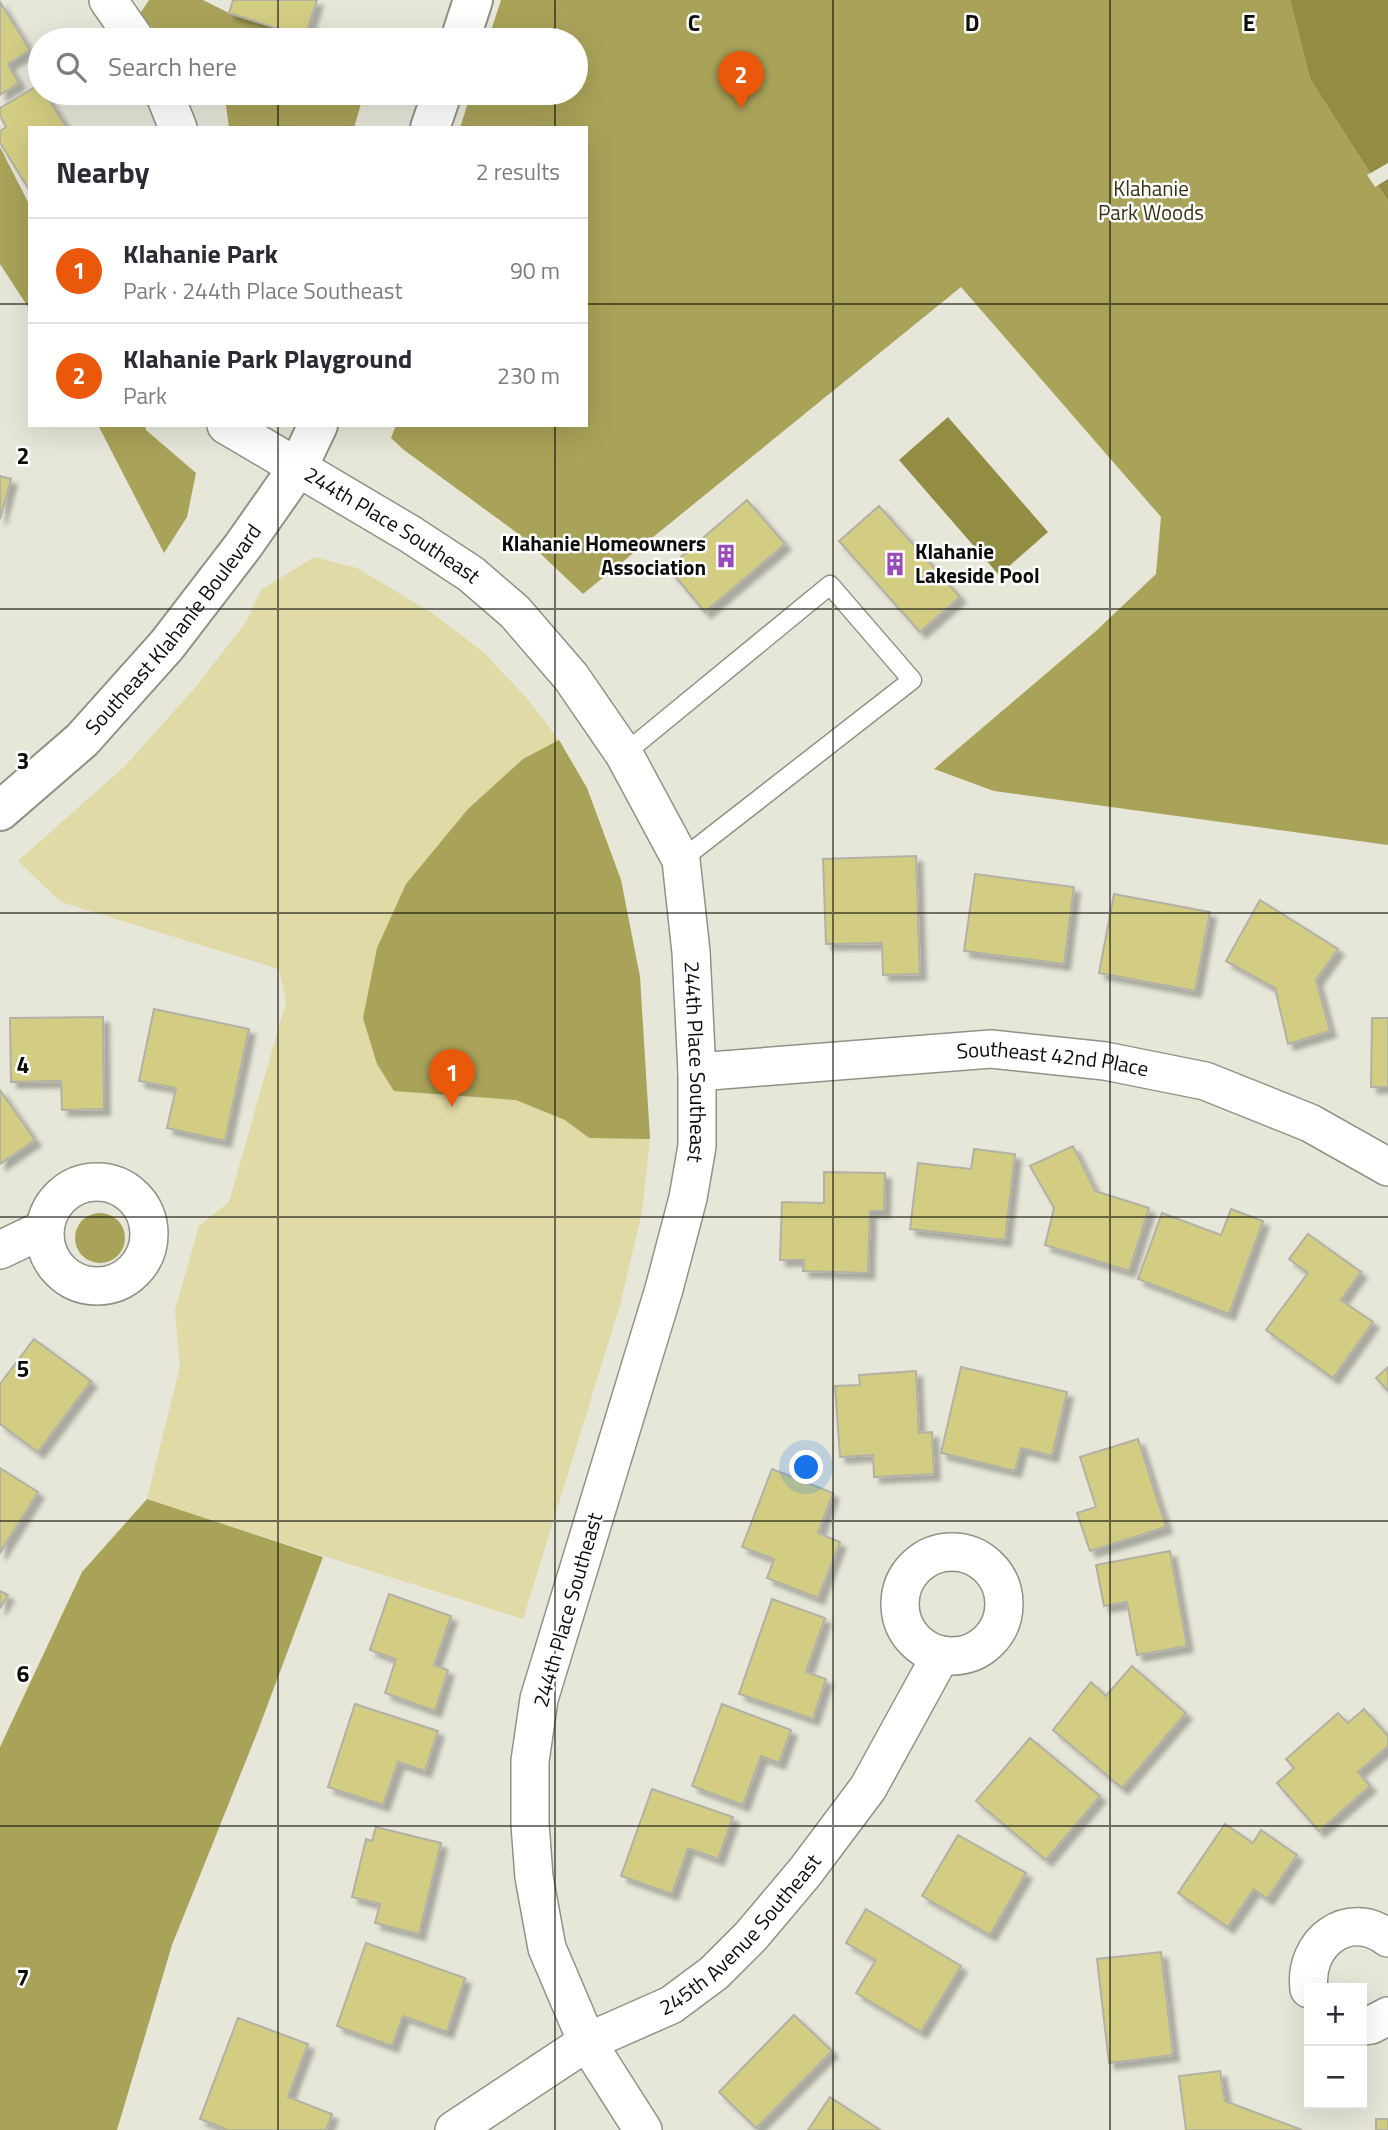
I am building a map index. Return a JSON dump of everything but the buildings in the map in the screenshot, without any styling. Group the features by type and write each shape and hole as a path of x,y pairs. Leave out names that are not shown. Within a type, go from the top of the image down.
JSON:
{"street":[{"path":"108,0 128,28"},
{"path":"464,28 473,0"},
{"path":"169,105 177,126"},
{"path":"431,126 438,105"},
{"name":"244th Place Southeast","path":"229,427 471,573 515,612 571,677 624,754 681,860 691,952 697,1072 697,1146 688,1198 664,1289 539,1699 530,1761 530,1824 534,1877 547,1948 587,2042 643,2130"},
{"name":"Southeast Klahanie Boulevard","path":"0,811 82,740 167,645 243,546 297,468 317,427"},
{"name":"Southeast 42nd Place","path":"697,1072 991,1049 1105,1061 1205,1082 1310,1123 1388,1167"},
{"path":"0,1250 44,1229"},
{"name":"245th Avenue Southeast","path":"454,2130 587,2042 671,2005 713,1973 751,1936 805,1872 868,1788 942,1654"},
{"path":"1309,1983 1308,1971 1312,1956 1321,1943 1333,1933 1348,1928 1385,1929"},
{"path":"1367,2025 1388,2016"}],"lane":[{"path":"624,754 830,585 912,680 681,860"}],"shaded area":[{"path":"1290,0 1388,0 1388,201 1310,79"},
{"path":"948,417 1048,532 999,575 899,460"},
{"path":"314,557 357,568 432,613 482,651 526,697 559,740 587,788 621,880 640,977 650,1139 642,1212 620,1305 523,1619 255,1534 0,2130 177,1509 147,1499 180,1367 175,1310 199,1226 229,1202 286,1002 279,969 61,902 18,861 125,766 195,688 246,622 261,590"}],"green space":[{"path":"149,0 203,0 229,13 277,28 153,28 139,15"},
{"name":"Klahanie Park Woods","path":"501,0 1290,0 1310,79 1388,201 1388,845 994,791 934,769 1096,631 1156,574 1161,517 961,287 583,594 524,538 404,450 391,438 395,427 588,427 588,126 461,126 467,105 588,105 588,28 492,28"},
{"path":"226,105 361,105 355,126 229,126"},
{"path":"0,147 28,202 28,307 0,264"},
{"path":"99,427 145,427 196,473 187,517 164,553"},
{"path":"559,740 587,788 621,880 640,977 650,1139 589,1138 565,1120 516,1100 394,1091 377,1064 363,1018 377,948 406,884 468,809 523,759"},
{"path":"100,1213 118,1220 125,1238 118,1256 100,1263 82,1256 75,1238 82,1220"},
{"path":"147,1499 323,1557 257,1733 172,1945 117,2130 0,2130 0,1747 82,1572"}],"pier":[{"path":"1388,163 1388,179 1375,187 1367,175"}],"place":[{"name":"Klahanie Park Playground","path":"741,109"},
{"name":"Klahanie Homeowners Association","path":"726,556"},
{"name":"Klahanie Lakeside Pool","path":"895,564"},
{"name":"Klahanie Park","path":"452,1107"}]}
